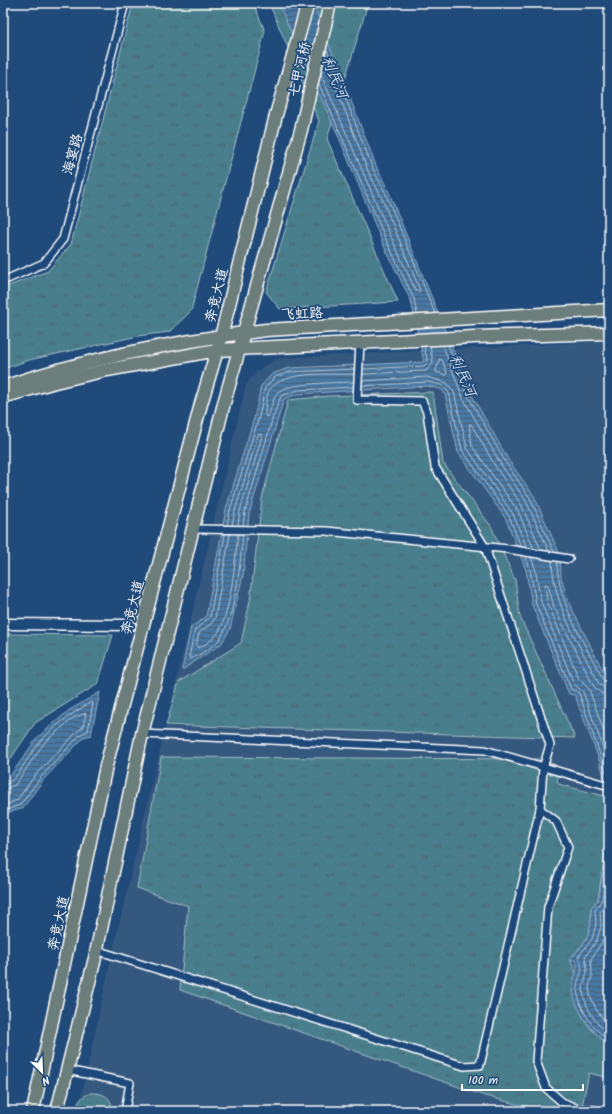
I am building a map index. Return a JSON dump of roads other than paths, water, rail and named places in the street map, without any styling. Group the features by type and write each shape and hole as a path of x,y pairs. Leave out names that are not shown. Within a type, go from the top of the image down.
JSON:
{"main road":[{"name":"七甲河桥","path":"276,115 308,3"},
{"name":"七甲河桥","path":"243,333 301,130 329,9"},
{"name":"奔竞大道","path":"33,1111 106,766 184,465 221,337 276,115"},
{"name":"飞虹路","path":"3,387 99,360 160,346 266,330 609,310"},
{"path":"57,1111 96,950 142,734 243,333"},
{"path":"3,397 55,382 107,370 217,350 474,337 609,333"}],"street":[{"name":"海宴路","path":"3,281 44,263 63,239 125,3"},
{"path":"96,950 464,1066 480,1065 540,809 543,768 550,745 485,546 435,467 427,412 422,401 357,400 360,343"},
{"path":"194,529 326,531 485,546 569,559"},
{"path":"3,624 130,625"},
{"path":"142,734 485,750 609,786"},
{"path":"540,809 556,821 568,847 548,907 536,1061 546,1088 562,1102 578,1109 594,1110"},
{"path":"67,1070 130,1083 125,1111"}],"water":[{"name":"利民河","path":"278,3 313,3 377,168 388,190 471,394 509,461 534,496 560,555 561,577 568,601 609,683 609,809 606,783 598,758 575,695 569,694 532,605 526,570 506,519 458,452 445,394 441,389 427,386 298,394 284,399 249,514 243,575 230,629 221,644 182,670 191,627 206,617 226,509 255,415 261,386 272,374 289,368 424,362 411,301 383,244 340,140"},
{"path":"100,692 91,735 84,737 44,779 23,808 3,815 3,782 8,779 37,738 68,711"},
{"path":"609,822 609,1045 590,1027 579,1010 573,993 577,965 576,961 570,959 581,947 589,931 591,924 591,908 598,900 605,861"}],"tunnel":[{"path":"594,1110 602,1111"}]}
